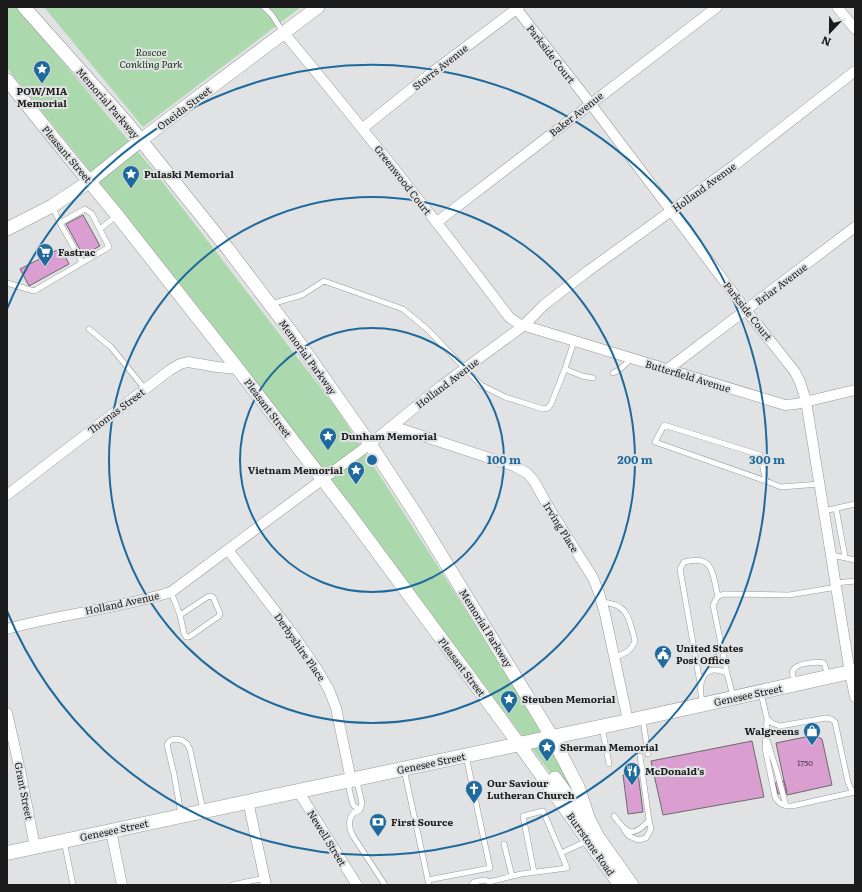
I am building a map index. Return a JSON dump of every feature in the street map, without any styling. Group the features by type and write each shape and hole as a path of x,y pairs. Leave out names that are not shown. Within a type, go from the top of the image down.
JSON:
{"main road":[{"name":"Genesee Street","path":"7,853 602,727 852,672"}],"street":[{"name":"Memorial Parkway","path":"24,7 141,140 228,249 297,340 370,444 419,519 552,737"},
{"name":"Oneida Street","path":"7,229 52,206 90,181 141,140 318,7"},
{"name":"Baker Avenue","path":"437,222 590,103 717,7"},
{"path":"838,7 855,29"},
{"name":"Parkside Court","path":"517,8 671,212 795,372 800,382 806,401 855,697"},
{"name":"Storrs Avenue","path":"363,128 430,74 517,8"},
{"name":"Greenwood Court","path":"284,33 363,128 509,317 523,326"},
{"name":"Holland Avenue","path":"7,629 30,622 149,599 171,592 370,444 466,368 523,326 551,300 588,271 736,164 855,71"},
{"name":"Pleasant Street","path":"7,80 90,181 238,369 524,743 593,838"},
{"name":"Briar Avenue","path":"668,369 855,227"},
{"name":"Butterfield Avenue","path":"523,326 785,405 796,404 855,390"},
{"name":"Thomas Street","path":"7,495 180,364 188,362 238,369"},
{"name":"Irving Place","path":"392,426 514,466 527,473 534,481 549,508 593,578 602,602 628,721"},
{"name":"Derbyshire Place","path":"228,550 293,634 317,669 329,690 336,708 351,780"},
{"name":"Grant Street","path":"7,713 35,847"},
{"name":"Burrstone Road","path":"552,737 578,787 589,820 593,838 624,881"},
{"name":"Newell Street","path":"298,791 357,885"},
{"path":"248,802 265,882"},
{"path":"111,831 122,885"}],"lane":[{"path":"264,7 272,15 284,33"},
{"path":"52,206 60,224 82,262"},
{"path":"7,283 34,291 109,247 92,214 85,209 60,224"},
{"path":"100,229 117,215"},
{"path":"270,304 302,295 324,281 403,309 427,329 481,385 505,397 543,409 548,408 551,404 574,341"},
{"path":"89,329 111,346 145,389"},
{"path":"613,373 619,370 631,358"},
{"path":"565,369 582,376 593,378"},
{"path":"766,481 760,455 664,426 655,442 781,487 820,484"},
{"path":"824,511 855,504"},
{"path":"836,508 846,557"},
{"path":"832,555 855,560"},
{"path":"703,705 680,569 684,562 701,560 708,564 712,572 718,596 713,605 727,673 734,698"},
{"path":"718,596 725,594 789,595 855,582"},
{"path":"171,592 180,615 186,637 189,637 219,616 220,613 213,597 209,596 180,615"},
{"path":"602,602 614,603 627,613 635,641 632,648 623,654 614,657"},
{"path":"700,683 707,672 715,670 727,673"},
{"path":"760,692 767,719 765,748 775,797 778,803 786,806 855,792"},
{"path":"643,718 648,754"},
{"path":"767,719 780,726 826,718 831,719 834,722 848,782 851,789 855,792"},
{"path":"602,727 610,764"},
{"path":"765,735 786,806"},
{"path":"181,816 174,774 167,745 171,740 182,740 187,743 190,750 203,811"},
{"path":"404,768 429,882 490,868 466,755"},
{"path":"614,816 629,836 638,840 646,838 650,829 640,756"},
{"path":"351,780 358,786 362,803 360,810 353,805 349,789 351,780"},
{"path":"360,810 355,811 351,816 349,828 385,885"},
{"path":"472,885 474,882 479,881 485,880 489,882 534,872 567,868 543,811 523,816 534,872"},
{"path":"623,829 633,832 641,829 649,820"},
{"path":"561,853 593,838"},
{"path":"64,841 73,885"},
{"path":"504,844 512,876"},
{"path":"232,885 265,882"}],"green space":[{"path":"7,7 16,7 21,12 154,171 337,409 498,660 565,773 576,807 270,401 102,186 7,68"},
{"name":"Roscoe Conkling Park","path":"44,7 301,7 143,127"}],"building":[{"name":"Fastrac","path":"83,215 100,246 83,255 66,224"},
{"name":"Fastrac","path":"61,248 69,264 29,286 20,269"},
{"path":"815,735 822,739 832,785 787,795 776,743"},
{"path":"752,741 764,797 663,815 651,761"},
{"name":"McDonald's","path":"638,773 643,812 628,814 623,775"},
{"path":"784,781 787,792 778,794 775,783"}],"place":[{"name":"POW/MIA Memorial","path":"42,84"},
{"name":"Pulaski Memorial","path":"131,189"},
{"name":"Fastrac","path":"45,267"},
{"name":"Dunham Memorial","path":"328,451"},
{"name":"Vietnam Memorial","path":"356,485"},
{"name":"United States Post Office","path":"663,669"},
{"name":"Steuben Memorial","path":"509,714"},
{"name":"Walgreens","path":"812,746"},
{"name":"Sherman Memorial","path":"547,762"},
{"name":"McDonald's","path":"632,786"},
{"name":"Our Saviour Lutheran Church","path":"474,804"},
{"name":"First Source","path":"378,837"}]}
